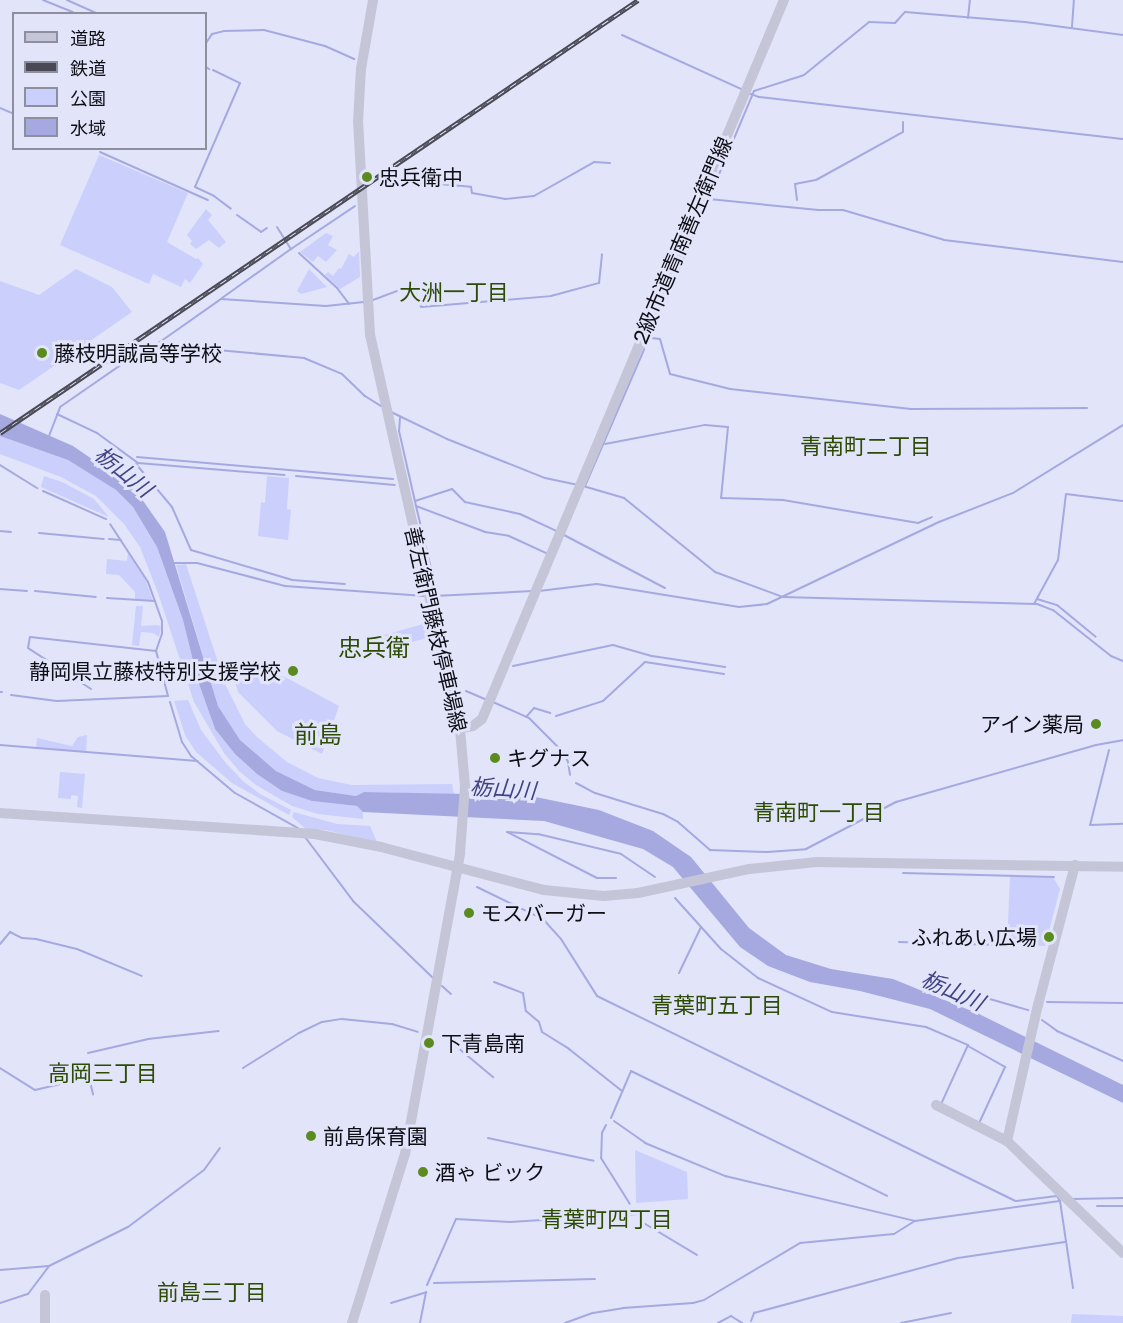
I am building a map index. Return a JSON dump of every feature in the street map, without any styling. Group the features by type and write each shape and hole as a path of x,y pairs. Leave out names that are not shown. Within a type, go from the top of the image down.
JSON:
{"street":[{"name":"善左衛門藤枝停車場線","path":"352,1323 405,1154 458,867 465,786 462,728 373,357 358,122 361,69 373,0"},
{"name":"2級市道青南善左衛門線","path":"462,728 473,726 482,719 784,0"},
{"path":"0,813 297,832 339,837 544,890 580,895 604,896 674,885 723,873 818,862 1123,867"},
{"path":"1007,1141 1075,865"},
{"path":"936,1106 1007,1141 1123,1253"},
{"path":"45,1294 45,1323"}],"green space":[{"path":"99,155 188,193 167,242 196,259 198,258 203,264 190,283 185,279 181,287 153,274 149,284 60,245"},
{"path":"206,209 212,215 208,220 226,242 219,248 209,240 196,249 190,244 192,241 187,235"},
{"path":"326,233 333,236 328,245 337,250 326,262 318,256 313,262 300,252"},
{"path":"359,251 360,277 340,289 325,275 328,272 333,276 339,268 341,269 349,254 354,257"},
{"name":"藤枝明誠高等学校","path":"76,269 112,287 132,312 19,390 0,383 0,281 39,295"},
{"path":"309,269 327,287 301,294 297,291"},
{"path":"0,436 68,460 116,490 133,507 157,547 183,620 198,681 215,729 235,754 257,774 282,791 312,801 357,806 363,812 363,819 318,814 292,806 256,785 239,771 224,753 194,702 158,593 140,547 124,524 96,496 61,477 0,454"},
{"path":"44,476 62,482 94,499 109,517 41,487"},
{"path":"267,476 289,478 287,509 291,510 288,540 258,536 261,502 265,503"},
{"path":"128,553 146,581 153,601 135,599 135,592 119,575 106,574 107,559 127,561"},
{"path":"186,564 225,684 245,724 257,737 287,762 318,778 352,785 452,784 454,794 364,792 356,796 315,790 276,771 240,740 218,706 176,565"},
{"path":"136,606 143,606 141,626 158,625 161,627 159,637 153,633 141,632 139,646 132,645"},
{"path":"423,624 427,638 370,653 367,640"},
{"path":"230,664 285,677 339,706 322,754 277,731 238,692"},
{"path":"188,700 201,730 225,762 243,781 260,794 291,810 289,815 232,783 196,752 185,735 174,701"},
{"path":"87,735 86,752 36,748 37,738 72,746 78,737"},
{"path":"60,772 85,774 82,808 77,807 78,796 71,795 71,799 58,798"},
{"path":"294,812 337,824 370,826 377,842 325,830 306,829 292,817"},
{"path":"1010,876 1053,877 1060,889 1045,946 1007,945"},
{"path":"635,1150 687,1172 688,1199 636,1203"},
{"path":"1072,1314 1123,1316 1123,1323 1071,1323"}],"water":[{"path":"0,414 73,446 134,488 165,532 218,706 240,740 276,771 315,790 356,796 364,792 526,795 599,810 653,831 691,857 749,928 786,955 831,969 893,979 979,1014 1123,1085 1123,1103 930,1009 860,991 810,982 768,966 740,947 673,867 643,849 544,821 363,812 357,806 312,801 282,791 257,774 235,754 215,729 198,681 183,620 157,547 133,507 116,490 68,460 0,436"}],"waterway":[{"path":"43,0 73,12"},
{"path":"67,0 94,12"},
{"path":"968,18 970,0"},
{"path":"1072,27 1074,0"},
{"path":"709,198 754,91 804,75 869,22 895,23 905,12 1025,22 1123,35"},
{"path":"207,42 212,34 224,31 264,30 325,46 354,59"},
{"path":"622,35 743,90"},
{"path":"213,70 240,83 195,187 214,196 231,209"},
{"path":"748,93 759,97 1123,139"},
{"path":"0,108 12,113"},
{"path":"797,200 795,184 816,180 903,132 903,122"},
{"path":"100,152 208,200"},
{"path":"416,174 438,175 439,184 471,187 472,193 505,199 534,196 594,162 610,163"},
{"path":"585,486 709,199 818,210 843,210 944,240 1123,262"},
{"path":"277,227 291,249 355,206"},
{"path":"237,215 261,232 267,228"},
{"path":"222,298 291,249"},
{"path":"299,253 337,288 349,304"},
{"path":"373,300 413,285 421,307 551,296 599,283 602,254"},
{"path":"157,344 221,299 326,306 364,302"},
{"path":"651,338 660,339 670,374 730,389 911,409 1087,408"},
{"path":"49,436 60,407 151,344 304,358 342,374 365,396 381,406"},
{"path":"391,412 447,439 545,478 578,485"},
{"name":"栃山川","path":"57,414 97,433 138,463 285,475"},
{"path":"400,418 399,431 416,506 485,532 509,536 546,553"},
{"path":"605,444 705,425 728,427 721,498 783,500 918,523 932,517"},
{"path":"539,591 597,584 739,607 767,604 939,522 1013,493 1123,425"},
{"name":"栃山川","path":"137,457 393,479"},
{"name":"栃山川","path":"136,464 172,507 191,550 292,580 345,584"},
{"path":"0,465 37,488"},
{"path":"296,476 395,485"},
{"path":"583,486 624,498 715,572 783,597 1037,604 1053,610 1111,656 1123,661"},
{"path":"415,501 452,489 465,502 520,514 556,531"},
{"path":"43,491 106,519"},
{"path":"1034,604 1058,560 1066,494 1123,501"},
{"path":"416,506 442,614"},
{"path":"11,695 57,701 168,696 156,651 162,634 162,621 148,582 110,524"},
{"path":"0,531 11,532"},
{"path":"39,533 104,539"},
{"path":"564,535 665,588"},
{"path":"109,539 121,540"},
{"path":"174,563 197,563 285,586 425,596"},
{"path":"0,589 27,591"},
{"path":"35,591 96,597"},
{"path":"434,596 533,591"},
{"path":"107,598 155,601"},
{"path":"1037,599 1057,605 1096,637"},
{"path":"91,689 28,648 30,637 156,651"},
{"path":"513,666 613,645 652,656 725,667"},
{"path":"556,716 603,701 645,662 724,674"},
{"path":"466,691 485,699"},
{"path":"170,702 182,742 191,756 235,793 298,828"},
{"path":"493,702 529,718 563,752 568,762 570,775"},
{"path":"526,717 534,708 550,713"},
{"path":"576,783 595,793 663,814 678,822 710,850 767,852 806,849 896,802 1096,745 1123,740"},
{"path":"0,745 197,761"},
{"path":"1109,750 1090,825 1123,824"},
{"path":"616,878 597,878 507,832 538,834 621,854 655,877"},
{"path":"305,837 353,901 432,977"},
{"path":"903,873 1054,877"},
{"path":"477,887 543,919 561,939 597,996 1016,1201 1057,1196 1060,1201 1073,1288"},
{"path":"675,898 721,949 758,978 832,1012 926,1027 968,1045 942,1102"},
{"path":"679,973 701,927"},
{"path":"0,944 10,932 22,938 77,949 142,976"},
{"path":"899,942 1003,945"},
{"name":"栃山川","path":"928,976 962,991 1028,1010"},
{"path":"494,982 523,993 526,1011 539,1022 542,1032 569,1049 622,1091"},
{"path":"442,986 451,994"},
{"path":"1047,1002 1123,1003"},
{"path":"243,1068 299,1033 322,1022 342,1019 392,1024 418,1032"},
{"path":"1042,1020 1057,1031 1123,1061"},
{"path":"88,1053 148,1039 219,1031"},
{"path":"451,1042 493,1077"},
{"path":"968,1046 1005,1067 980,1121"},
{"path":"0,1068 35,1090 89,1077 93,1095"},
{"path":"611,1118 631,1071 887,1196"},
{"path":"614,1121 645,1143 725,1176 915,1221 1060,1201"},
{"path":"606,1125 602,1133 601,1158 630,1204"},
{"path":"488,1138 594,1161"},
{"path":"0,1270 49,1266 128,1227 204,1170 220,1148"},
{"path":"1072,1199 1123,1198"},
{"path":"1097,1206 1123,1206"},
{"path":"427,1285 456,1219 510,1222 637,1214 642,1222 697,1255"},
{"path":"565,1323 593,1313 623,1308 693,1303 704,1300 800,1243 894,1234 915,1221"},
{"path":"751,1321 754,1313 958,1258 1065,1242"},
{"path":"0,1303 28,1294 49,1266"},
{"path":"434,1283 595,1279"},
{"path":"391,1303 426,1292 420,1323"},
{"path":"901,1323 951,1313"},
{"path":"718,1323 731,1316 742,1323"}],"railway":[{"path":"0,433 638,0"}],"place":[{"name":"忠兵衛中","path":"367,177"},
{"name":"藤枝明誠高等学校","path":"42,353"},
{"name":"静岡県立藤枝特別支援学校","path":"293,671"},
{"name":"アイン薬局","path":"1096,724"},
{"name":"キグナス","path":"495,758"},
{"name":"モスバーガー","path":"469,913"},
{"name":"ふれあい広場","path":"1049,937"},
{"name":"下青島南","path":"429,1043"},
{"name":"前島保育園","path":"311,1136"},
{"name":"酒ゃ ビック","path":"423,1172"}],"district":[{"name":"大洲一丁目","path":"454,292"},
{"name":"青南町二丁目","path":"866,446"},
{"name":"忠兵衛","path":"374,647"},
{"name":"前島","path":"318,734"},
{"name":"青南町一丁目","path":"819,812"},
{"name":"青葉町五丁目","path":"717,1005"},
{"name":"高岡三丁目","path":"103,1073"},
{"name":"青葉町四丁目","path":"607,1219"},
{"name":"前島三丁目","path":"212,1292"}]}
